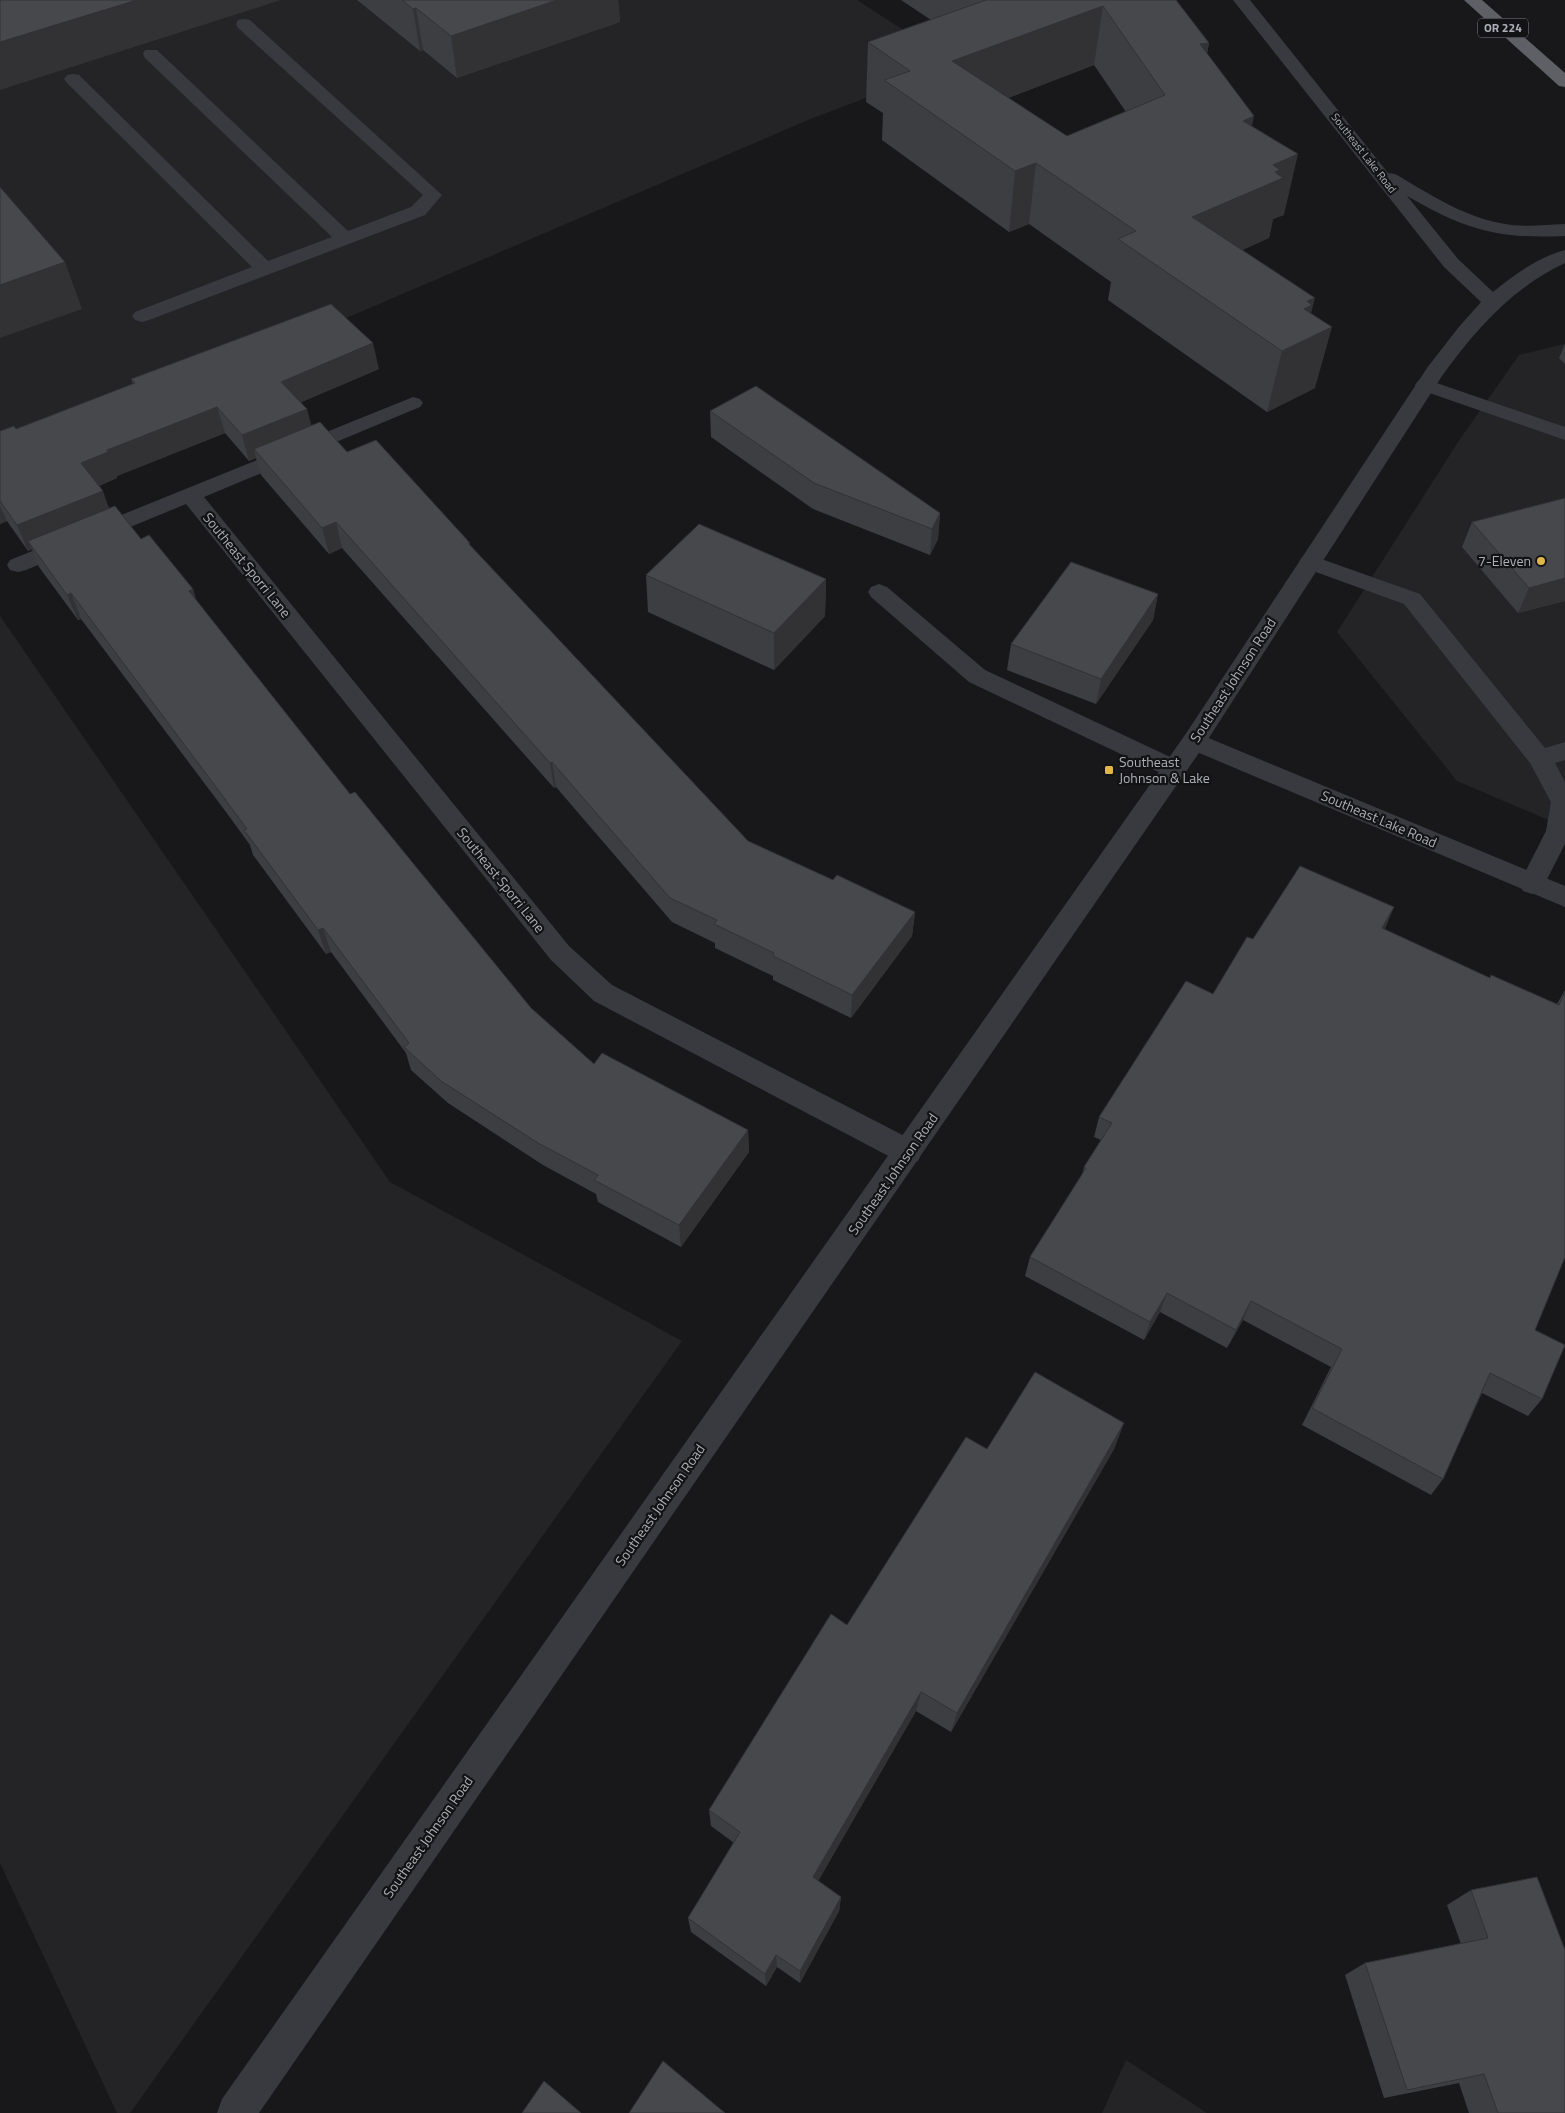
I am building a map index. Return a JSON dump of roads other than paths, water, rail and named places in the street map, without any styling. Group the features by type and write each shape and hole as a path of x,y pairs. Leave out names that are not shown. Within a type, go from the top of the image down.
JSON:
{"highway":[{"name":"OR 224","path":"1472,0 1565,82"}],"street":[{"name":"Southeast Lake Road","path":"1241,0 1383,175 1451,263 1491,301"},
{"path":"142,316 418,211 433,194 244,24"},
{"path":"151,54 345,239"},
{"path":"73,79 265,269"},
{"path":"1383,175 1450,211 1499,229 1519,232 1565,230"},
{"name":"Southeast Johnson Road","path":"236,2113 1194,741 1425,385 1458,338 1491,301 1541,266 1565,256"},
{"path":"1425,385 1565,434"},
{"path":"18,564 413,403"},
{"name":"Southeast Sporri Lane","path":"190,494 560,953 603,993 908,1152"},
{"path":"1310,562 1412,599 1540,758 1563,802 1562,832 1532,884"},
{"path":"879,592 977,676 1174,768"},
{"name":"Southeast Lake Road","path":"1194,741 1565,898"},
{"path":"1540,758 1565,751"}],"place":[{"name":"7-Eleven","path":"1541,561"},
{"name":"Southeast Johnson & Lake","path":"1109,770"}]}
